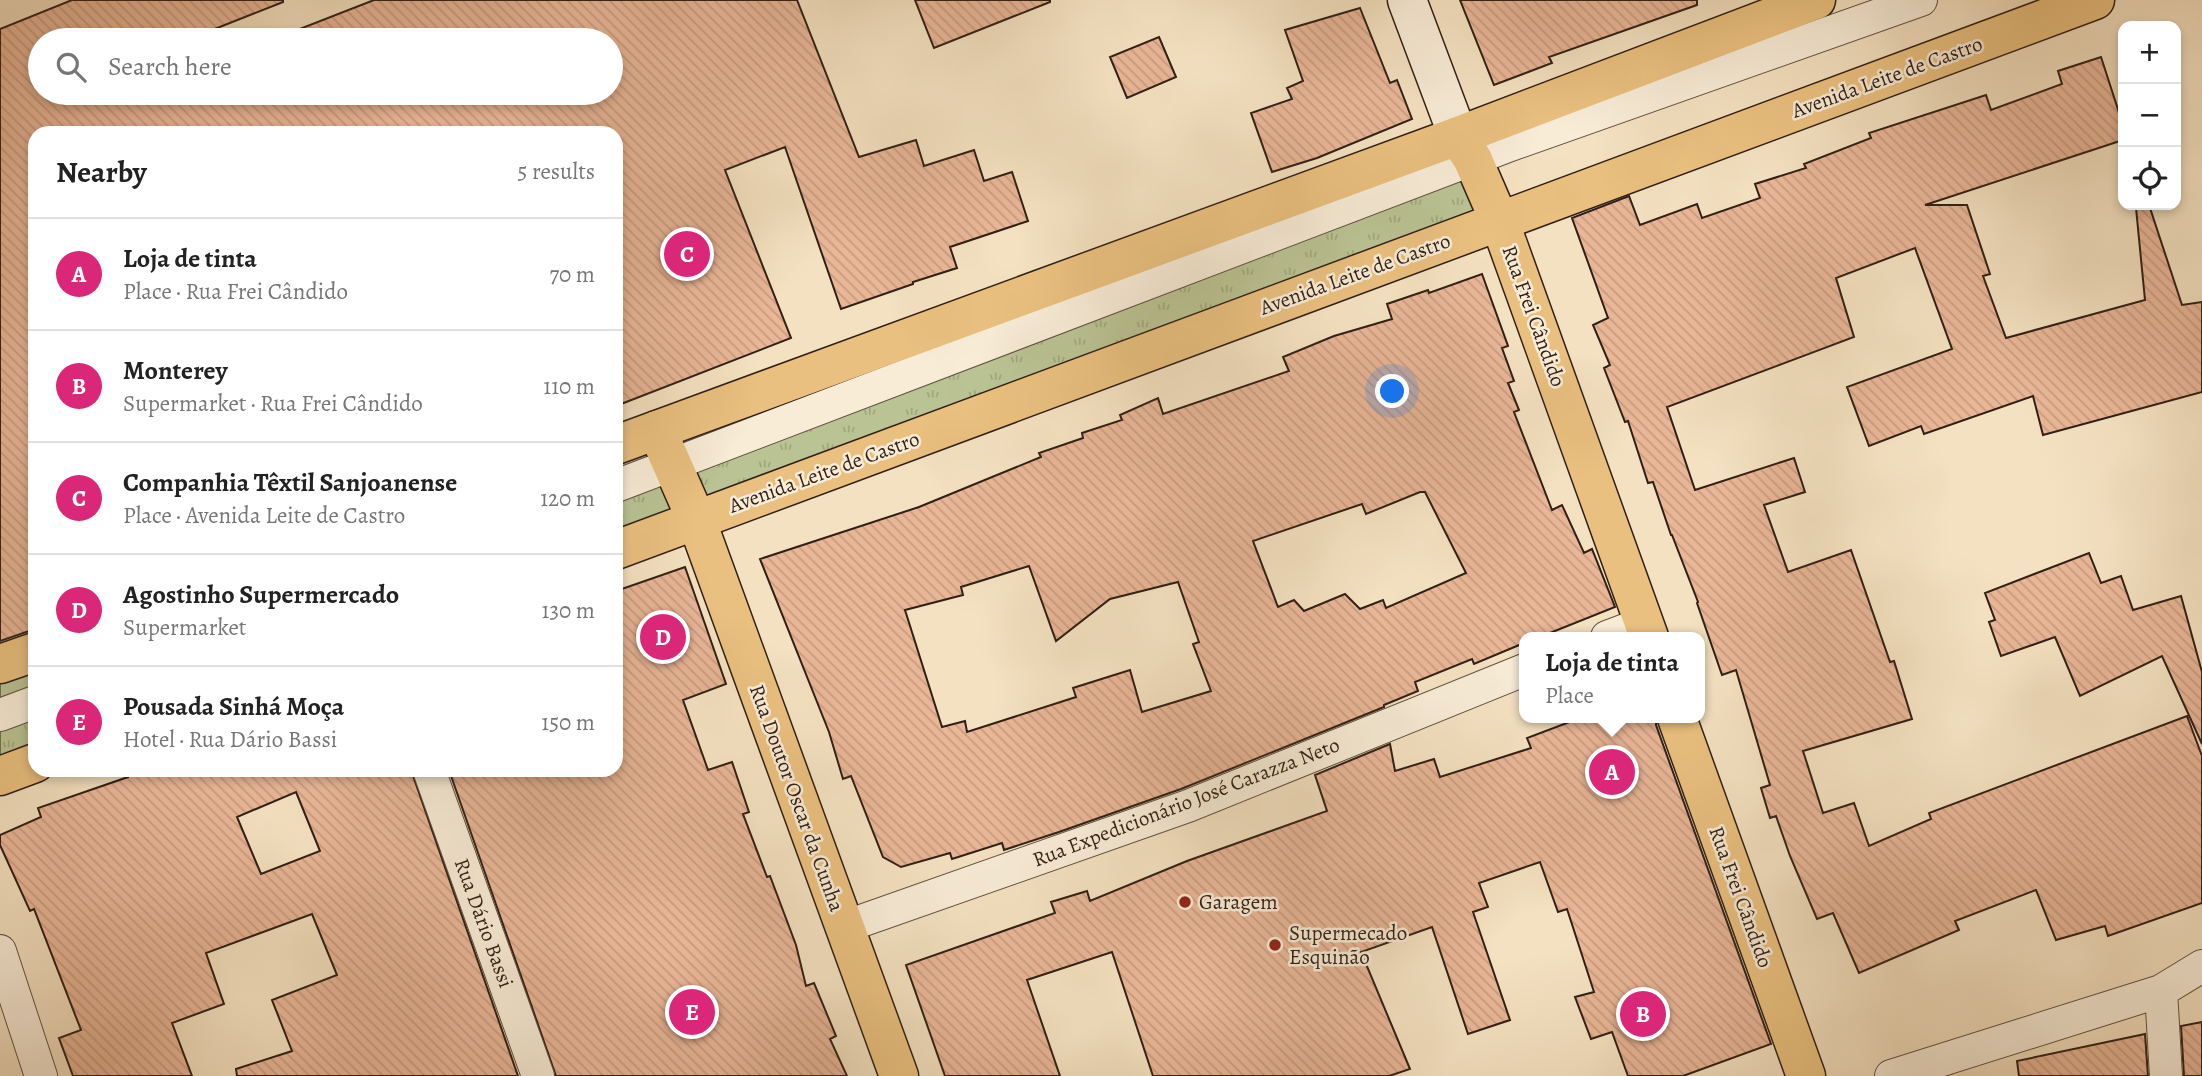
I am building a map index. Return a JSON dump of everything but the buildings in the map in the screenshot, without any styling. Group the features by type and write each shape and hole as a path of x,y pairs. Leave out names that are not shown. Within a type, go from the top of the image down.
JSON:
{"main road":[{"path":"623,442 1466,148 1816,0"},
{"name":"Avenida Leite de Castro","path":"623,547 2095,0"},
{"name":"Rua Frei Cândido","path":"1466,148 1499,220 1646,630"},
{"name":"Rua Doutor Oscar da Cunha","path":"657,430 696,519 899,1076"},
{"path":"0,664 28,654"},
{"name":"Rua Frei Cândido","path":"1679,723 1806,1076"},
{"path":"0,776 28,766"}],"street":[{"name":"Rua Frei Cândido","path":"1407,0 1466,148"},
{"path":"623,483 1466,148 1921,0"},
{"name":"Rua Expedicionário José Carazza Neto","path":"844,927 1188,806 1519,672"},
{"path":"0,715 28,705"},
{"name":"Rua Dário Bassi","path":"431,777 538,1076"},
{"path":"0,951 41,1076"},
{"path":"1891,1076 2161,991 2202,966"},
{"path":"2161,991 2166,1076"}],"green space":[{"path":"1458,136 1499,220 699,500 671,444"},
{"path":"657,430 696,519 623,545 623,442"},
{"path":"28,654 28,765 0,775 0,664"}],"place":[{"name":"Companhia Têxtil Sanjoanense","path":"687,254"},
{"name":"Agostinho Supermercado","path":"663,637"},
{"name":"Loja de tinta","path":"1612,772"},
{"name":"Garagem","path":"1185,902"},
{"name":"Supermecado Esquinão","path":"1275,945"},
{"name":"Pousada Sinhá Moça","path":"692,1012"},
{"name":"Monterey","path":"1643,1014"}]}
